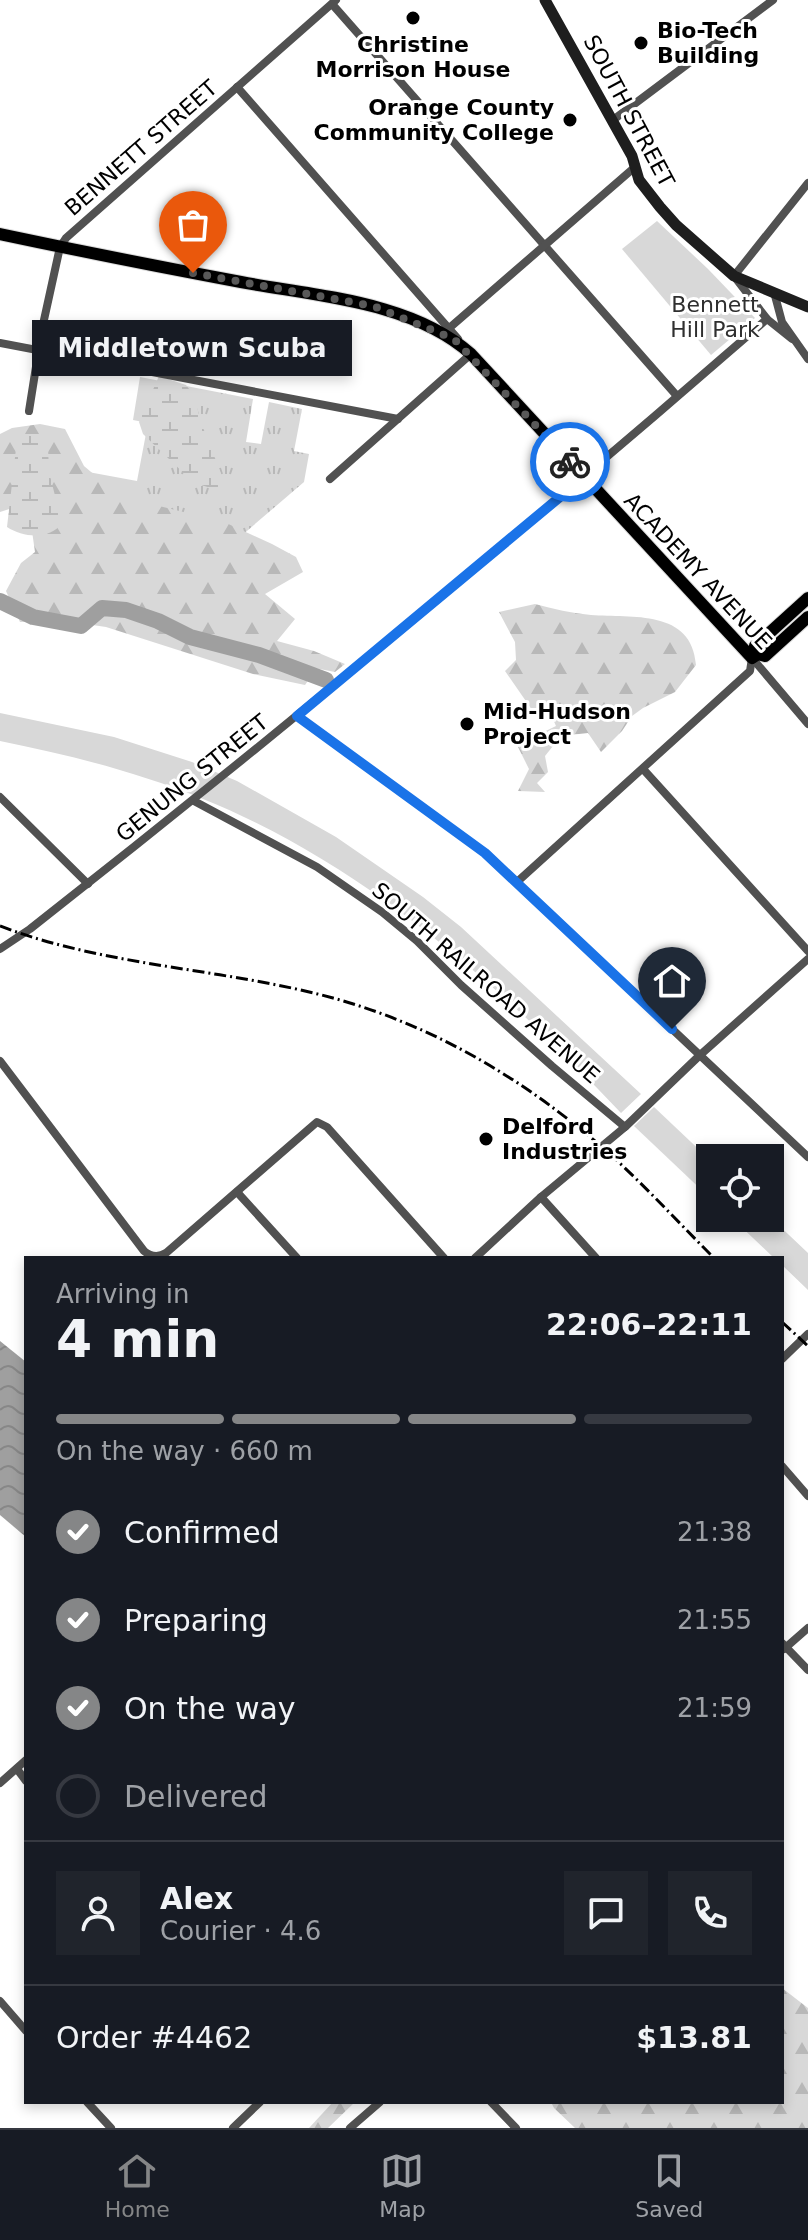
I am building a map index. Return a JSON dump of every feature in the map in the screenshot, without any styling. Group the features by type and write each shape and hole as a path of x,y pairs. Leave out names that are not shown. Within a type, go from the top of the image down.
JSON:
{"main road":[{"name":"ACADEMY AVENUE","path":"0,234 373,306 446,331 755,656"},
{"path":"808,598 755,646 755,656 765,656 808,617"}],"street":[{"name":"SOUTH STREET","path":"545,0 613,120 639,180 676,225 734,276 808,307"},
{"path":"613,120 773,0"},
{"path":"334,2 677,396"},
{"name":"BENNETT STREET","path":"29,411 60,247 334,2"},
{"path":"237,87 446,331 635,167"},
{"path":"792,339 767,319 734,276 808,183"},
{"path":"774,292 782,322 808,359"},
{"name":"GENUNG STREET","path":"0,949 194,801 584,477 767,319"},
{"path":"0,343 398,419"},
{"path":"330,479 471,354"},
{"path":"517,882 750,671 755,656"},
{"name":"ACADEMY AVENUE","path":"755,656 808,724"},
{"path":"297,716 485,853 808,1157"},
{"path":"643,769 808,951"},
{"path":"0,797 88,884"},
{"name":"SOUTH RAILROAD AVENUE","path":"194,801 317,867 382,912 541,1056 625,1127"},
{"path":"477,1256 541,1197 625,1127 808,959"},
{"path":"0,1061 144,1251 153,1256"},
{"path":"158,1256 166,1253 317,1122 327,1127 442,1256"},
{"path":"237,1192 295,1256"},
{"path":"541,1197 594,1256"},
{"path":"784,1357 808,1334"},
{"path":"784,1468 808,1496"},
{"path":"784,1646 808,1628"},
{"path":"784,1648 808,1670"},
{"path":"0,1783 24,1762"},
{"path":"17,1769 24,1778"},
{"path":"0,2001 24,2029"},
{"path":"91,2104 111,2128"},
{"path":"233,2128 258,2104"},
{"path":"350,2128 378,2104"},
{"path":"493,2104 516,2128"}],"green space":[{"name":"Bennett Hill Park","path":"657,221 755,318 711,355 622,249"},
{"path":"159,376 186,385 195,397 200,420 224,481 218,490 194,483 143,434 139,422"},
{"path":"140,377 253,399 246,442 261,444 269,402 302,409 294,451 309,454 304,482 192,578 72,469 137,481 148,423 133,420"},
{"path":"40,424 65,429 84,466 97,477 132,490 138,498 151,504 224,522 296,557 303,572 265,594 295,619 277,641 345,664 335,672 304,666 312,675 305,685 253,674 106,627 72,622 20,622 6,591 21,563 35,552 28,503 0,512 0,434 12,428"},
{"path":"22,434 39,435 48,447 49,472 62,523 44,535 29,535 7,527 17,440"},
{"path":"535,604 584,614 641,617 672,625 684,634 692,647 696,665 675,692 632,716 601,752 588,733 561,736 545,756 548,772 537,783 545,792 518,791 529,769 517,745 556,726 552,717 539,720 505,671 516,660 515,642 499,612"},
{"path":"0,713 114,737 192,762 237,781 336,837 461,927 641,1094 621,1113 529,1020 480,976 375,894 320,858 263,826 178,789 103,765 0,741"},
{"path":"654,1107 696,1147 696,1185 634,1126"},
{"path":"784,1230 808,1253 808,1290 784,1267 784,1256 772,1256 747,1232"},
{"path":"784,1990 808,2008 808,2128 575,2128 552,2104 784,2104"},
{"path":"331,2104 353,2104 328,2128 309,2128"}],"water":[{"path":"0,1341 24,1360 24,1535 0,1515"}],"waterway":[{"path":"0,601 33,617 81,626 102,608 126,610 190,637 259,655 326,680"}],"railway":[{"path":"0,926 41,940 123,959 250,980 333,998 372,1010 446,1041 515,1081 580,1129 611,1155 712,1256"},
{"path":"784,1324 808,1346"}],"way so far":[{"path":"193,273 373,306 443,333 471,354 570,462"}],"place":[{"name":"Christine Morrison House","path":"413,18"},
{"name":"Bio-Tech Building","path":"641,43"},
{"name":"Orange County Community College","path":"570,120"},
{"name":"Middletown Scuba","path":"193,273"},
{"name":"Mid-Hudson Project","path":"467,724"},
{"name":"Delford Industries","path":"486,1139"}],"route":[{"path":"570,462 584,477 297,716 485,853 672,1029"}]}
